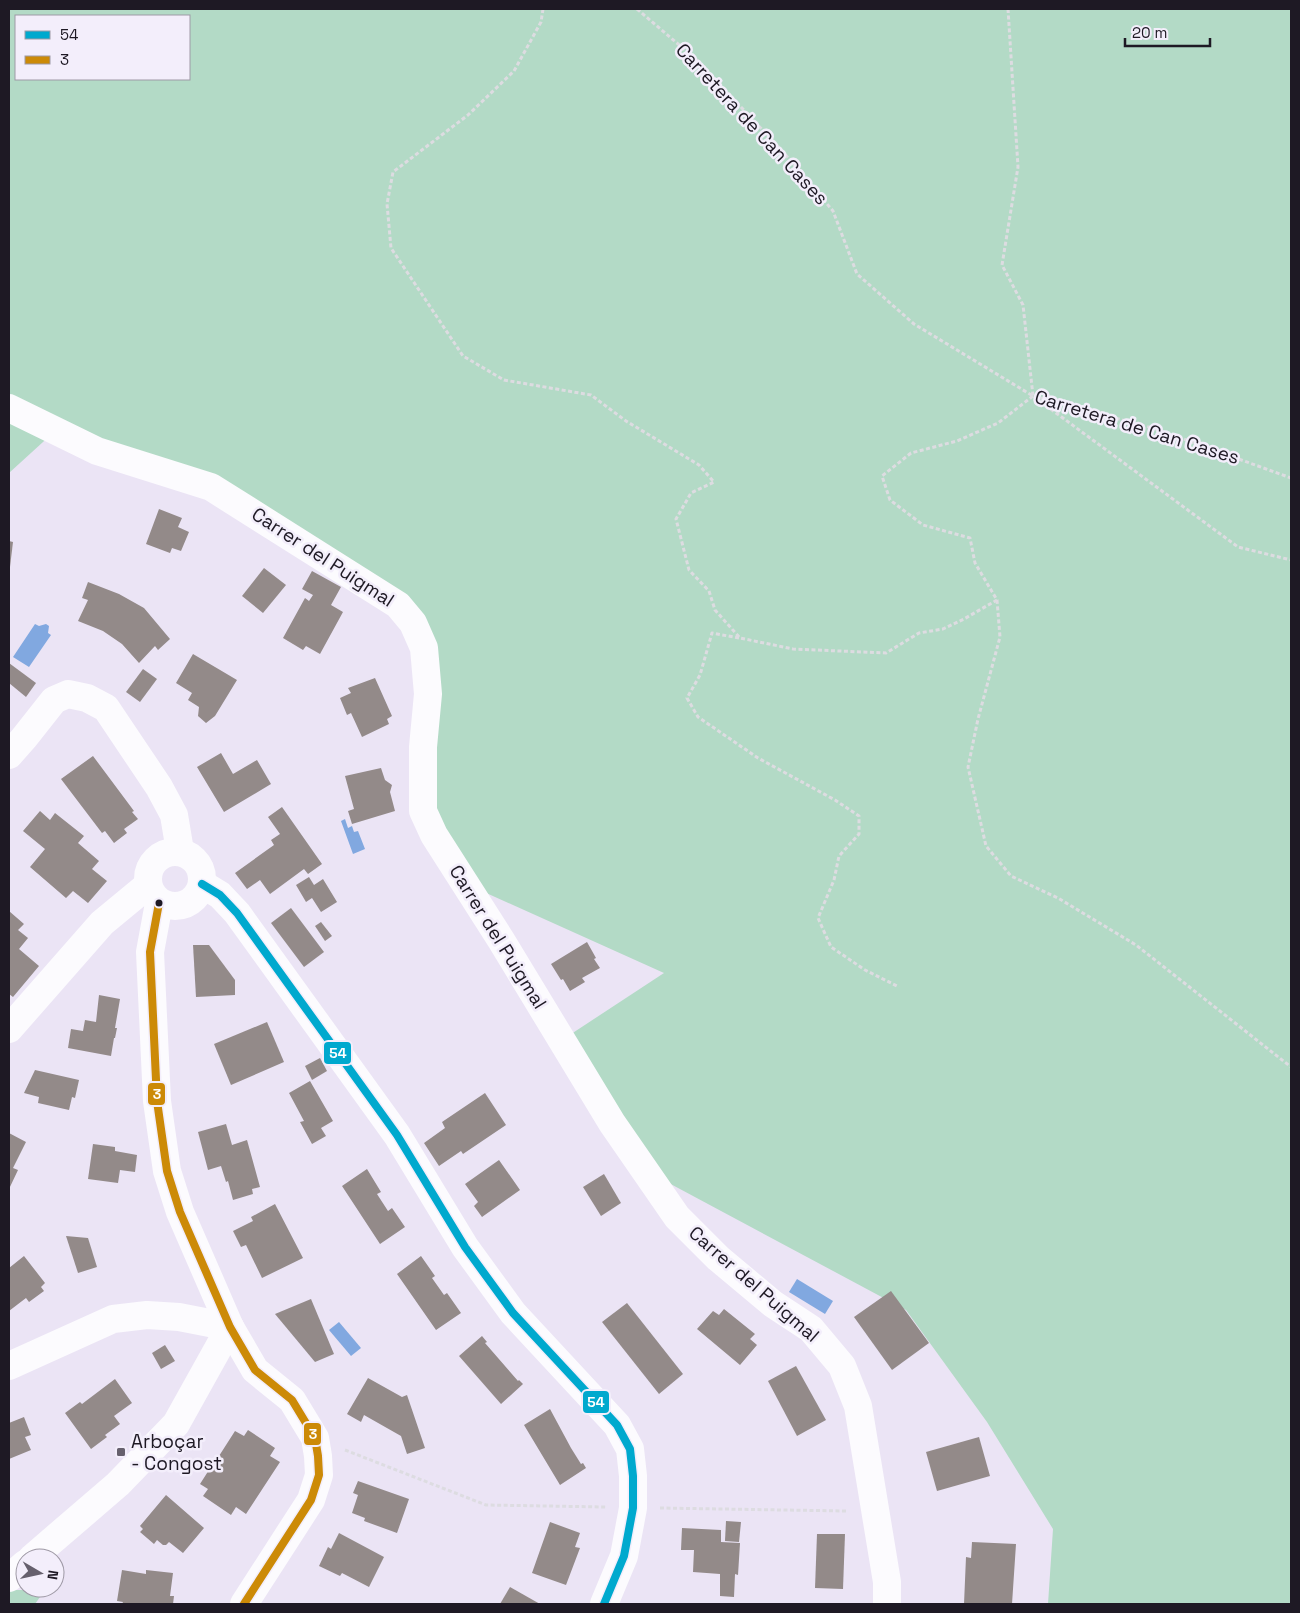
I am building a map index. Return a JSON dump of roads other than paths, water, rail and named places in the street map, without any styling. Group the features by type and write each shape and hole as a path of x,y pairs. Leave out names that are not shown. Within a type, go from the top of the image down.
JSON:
{"street":[{"name":"Carrer del Puigmal","path":"9,408 97,451 211,486 398,605 413,623 424,648 428,694 423,747 423,812 434,835 501,940 612,1123 677,1217 718,1258 773,1304 811,1329 842,1366 858,1406 888,1582 887,1604"},
{"path":"9,755 54,700 68,694 87,698 106,708 160,787 174,815 180,851"},
{"path":"154,894 168,906 187,904 194,899 200,891 202,884 202,872 198,863 180,851 171,852 160,856 153,862 148,874 154,894 150,952 157,1101 167,1171 180,1212 230,1326 255,1370 292,1400 315,1438 319,1475 310,1500 244,1604"},
{"path":"202,884 220,895 237,913 397,1134 465,1247 513,1313 617,1425 630,1449 633,1476 633,1508 624,1556 604,1604"},
{"path":"9,1030 102,923 154,894"},
{"path":"9,1366 113,1319 147,1315 179,1317 230,1326"},
{"path":"44,1548 118,1484 176,1424 230,1326"}],"water":[{"path":"35,624 39,626 46,624 49,626 48,633 51,635 29,667 13,657"},
{"path":"345,819 348,828 352,826 354,832 358,831 365,849 353,854 341,821"},
{"path":"797,1279 833,1301 825,1314 789,1292"},
{"path":"339,1322 361,1348 351,1356 329,1330"}],"place":[{"name":"Arboçar - Congost","path":"121,1452"}]}
